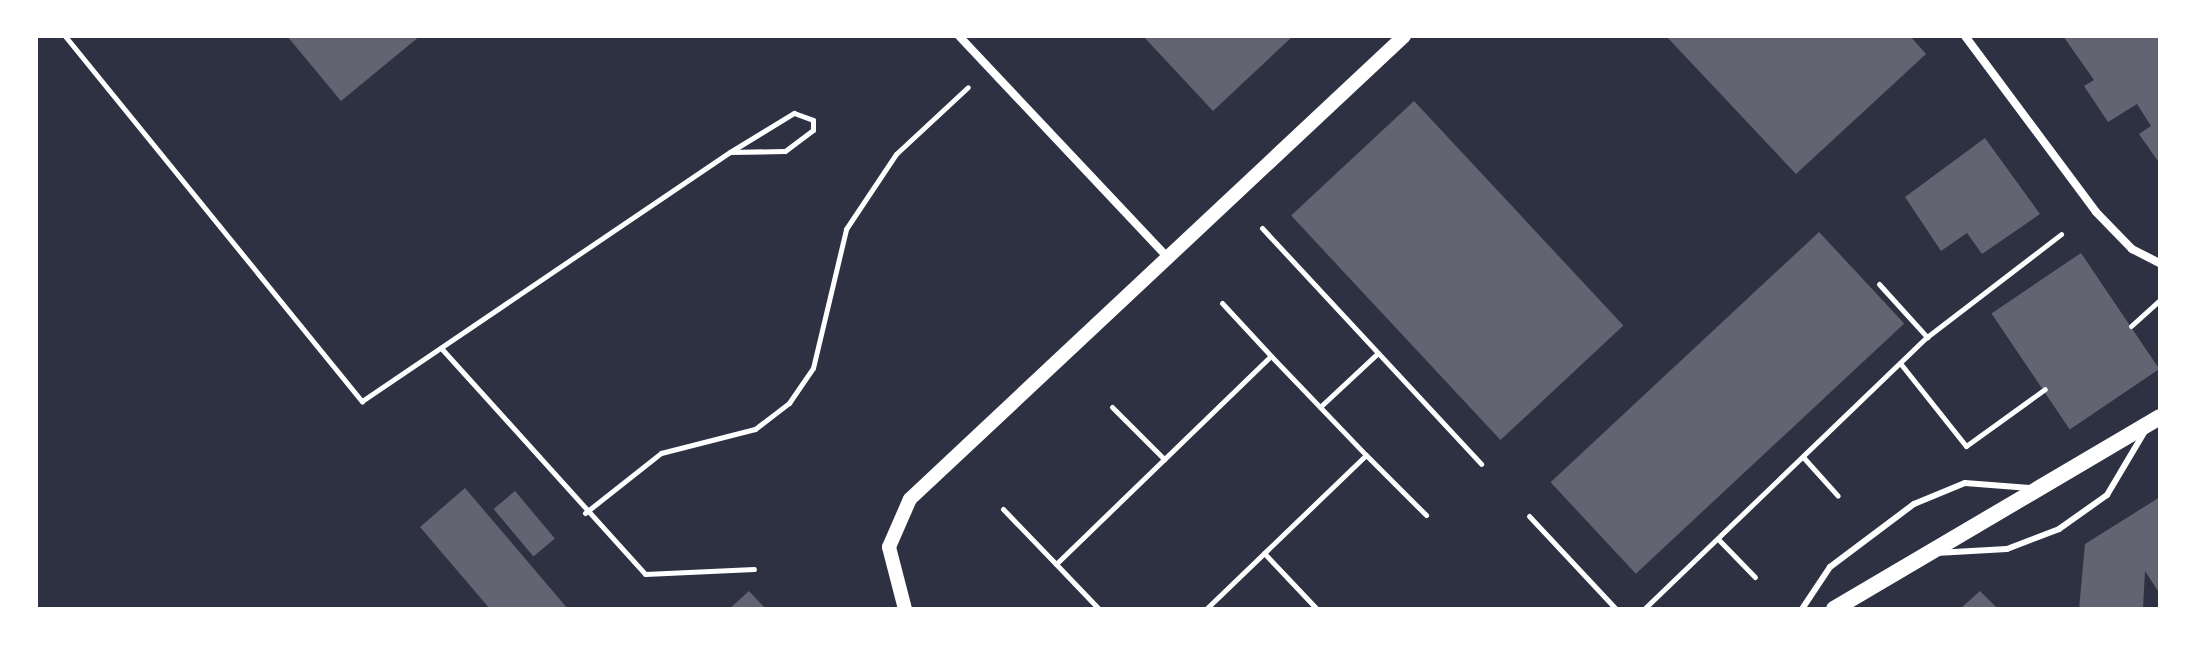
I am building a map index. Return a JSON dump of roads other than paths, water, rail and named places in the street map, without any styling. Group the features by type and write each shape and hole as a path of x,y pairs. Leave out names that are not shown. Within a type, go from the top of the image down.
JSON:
{"main road":[{"path":"1834,609 2153,422"}],"street":[{"path":"959,36 1167,257"},
{"path":"905,609 889,560 900,511 1404,36"},
{"path":"1965,36 2106,223 2160,263"}],"lane":[{"path":"1925,553 2007,549 2059,529 2107,495 2132,464 2153,422"},
{"path":"1802,609 1852,547 1938,492 1990,482 2041,490"}]}
